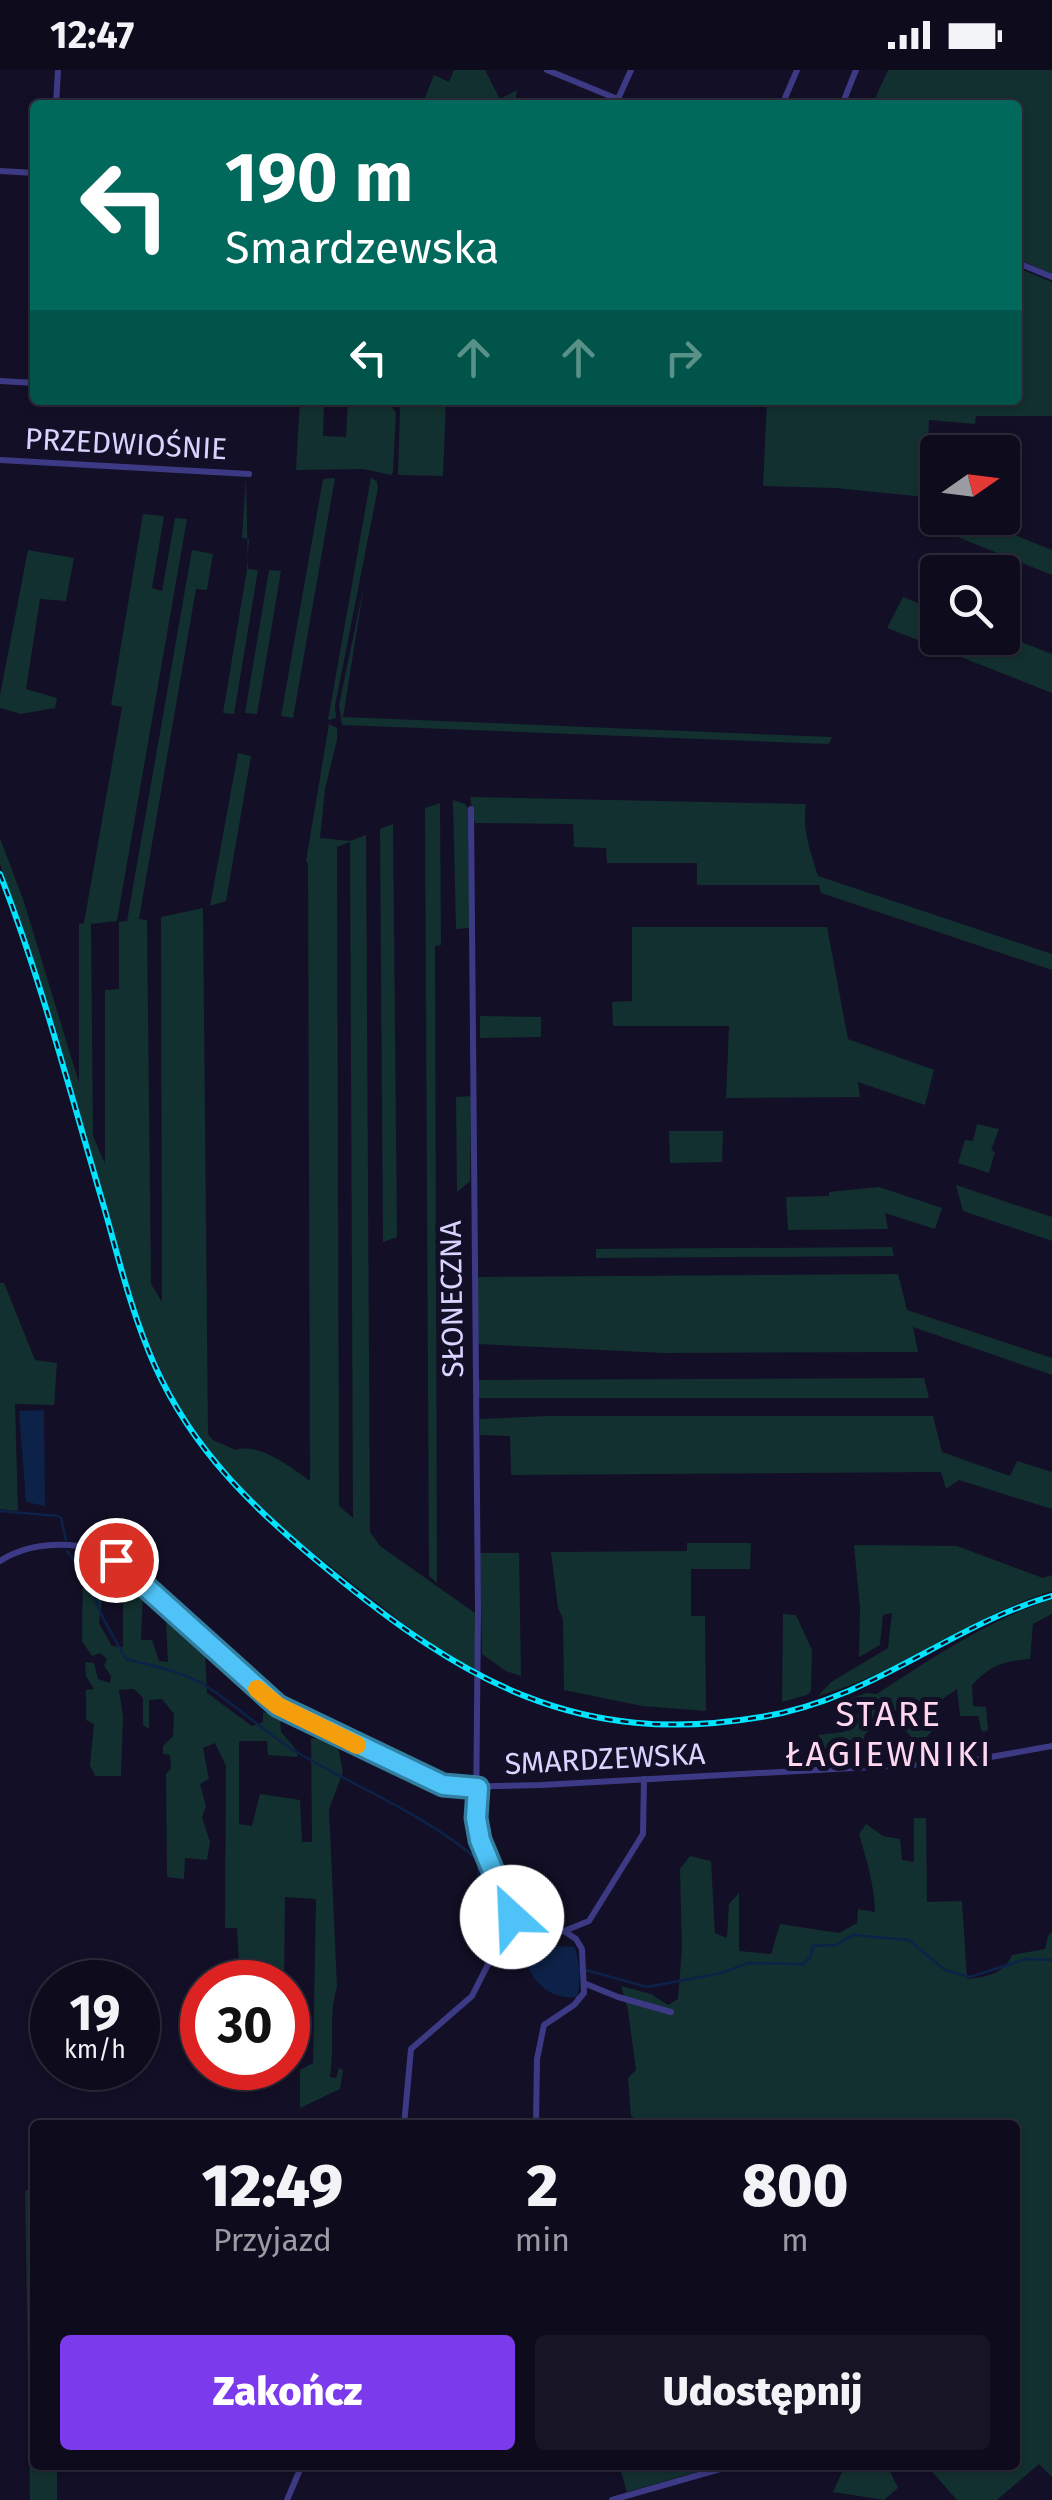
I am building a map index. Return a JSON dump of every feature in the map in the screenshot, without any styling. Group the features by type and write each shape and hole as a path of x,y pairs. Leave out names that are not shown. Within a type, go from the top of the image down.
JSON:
{"street":[{"path":"56,100 58,70"},
{"path":"547,70 618,99 631,70"},
{"path":"784,100 797,70"},
{"path":"844,100 856,70"},
{"path":"0,171 30,173"},
{"path":"1022,265 1052,277"},
{"path":"0,381 30,383"},
{"name":"PRZEDWIOŚNIE","path":"0,460 249,474"},
{"name":"SŁONECZNA","path":"471,810 476,1818 480,1840 512,1921"},
{"name":"SMARDZEWSKA","path":"0,1561 31,1547 84,1547 102,1552 116,1560 278,1706 443,1785 478,1788 962,1762 1052,1746"},
{"path":"564,1932 588,1921 643,1834 644,1779"},
{"path":"404,2120 411,2048 472,1996 512,1921 564,1932 576,1939 582,1949 582,1998 547,2021 541,2034 536,2120"},
{"path":"585,1983 671,2012"},
{"path":"286,2500 300,2470"},
{"path":"612,2500 717,2470"}],"green space":[{"path":"454,70 485,70 500,99 517,90 516,100 424,100 434,75 449,82"},
{"path":"888,70 1052,70 1052,274 1022,261 1022,100 874,100"},
{"path":"1022,270 1052,282 1052,416 976,416 975,424 929,420 928,435 920,435 920,496 763,486 767,405 1022,405"},
{"path":"300,405 324,405 323,436 346,437 348,405 392,407 396,413 391,475 363,469 296,470"},
{"path":"398,405 446,405 443,476 398,475"},
{"path":"246,477 247,539 242,538"},
{"path":"371,477 378,488 335,706 336,718 328,720"},
{"path":"335,478 293,718 281,716 323,479"},
{"path":"143,514 164,516 152,588 162,591 175,518 187,519 117,921 91,924 93,1136 105,1164 105,990 119,989 119,922 127,921 192,550 213,554 207,590 196,589 139,919 147,920 151,1284 162,1302 161,917 203,908 208,1434 236,1450 265,1453 310,1481 306,861 329,724 337,728 320,838 350,841 366,835 370,1532 380,1546 475,1613 475,1673 436,1649 265,1515 224,1470 174,1400 138,1317 56,1029 0,864 0,838 24,902 79,1083 79,924 84,923 122,707 111,705","holes":["350,842 353,1518 339,1506 337,847"]},
{"path":"952,535 1015,535 1052,550 1052,575 1020,562 1020,555 1002,555"},
{"path":"28,550 74,558 66,601 40,599 26,689 57,698 55,708 21,714 0,708 0,695"},
{"path":"248,558 248,569 258,570 234,714 223,713 247,569"},
{"path":"269,570 281,571 257,714 245,713"},
{"path":"364,586 343,717 832,737 829,744 342,725 339,705"},
{"path":"903,597 920,604 920,641 887,628"},
{"path":"1020,642 1052,654 1052,693 956,655 1020,655"},
{"path":"238,753 251,756 226,901 210,906"},
{"path":"470,797 806,804 806,832 818,876 1052,954 1052,970 821,893 819,885 697,885 697,863 607,863 606,848 574,847 573,824 475,823"},
{"path":"453,800 469,810 469,928 456,929"},
{"path":"440,803 441,945 435,946 437,1583 429,1576 425,808"},
{"path":"393,824 397,1237 383,1242 380,829"},
{"path":"632,927 827,927 848,1039 934,1070 925,1105 858,1082 860,1097 726,1098 729,1026 613,1026 612,1002 632,1001"},
{"path":"480,1016 541,1017 541,1037 480,1038"},
{"path":"471,1096 470,1181 457,1192 456,1097"},
{"path":"977,1124 999,1129 991,1150 995,1152 989,1173 958,1163 965,1140 973,1141"},
{"path":"669,1131 723,1131 722,1162 670,1163"},
{"path":"956,1185 1052,1217 1052,1241 963,1211"},
{"path":"879,1187 942,1208 935,1229 885,1213 888,1229 788,1230 786,1197 829,1196 829,1192"},
{"path":"892,1247 894,1256 596,1258 596,1249"},
{"path":"898,1274 907,1310 1052,1358 1052,1375 913,1327 918,1352 664,1353 478,1344 478,1277"},
{"path":"0,1283 4,1283 35,1360 57,1363 54,1405 15,1404 18,1511 0,1509"},
{"path":"924,1378 929,1398 479,1398 479,1380"},
{"path":"933,1416 942,1452 1010,1476 1017,1461 1052,1472 1052,1509 959,1480 946,1489 941,1472 511,1475 510,1436 480,1435 480,1419"},
{"path":"687,1543 751,1543 750,1569 691,1569 691,1616 705,1616 706,1711 642,1706 564,1690 563,1619 551,1552 687,1551"},
{"path":"854,1545 957,1546 1043,1578 1052,1575 1052,1591 993,1615 878,1674 818,1696 831,1682 888,1648 892,1613 883,1615 880,1645 859,1657 860,1607"},
{"path":"480,1553 519,1553 521,1676 506,1671 482,1654"},
{"path":"83,1555 94,1559 92,1583 102,1599 99,1623 112,1646 123,1647 123,1576 143,1591 141,1640 152,1640 159,1661 168,1662 166,1622 176,1624 205,1650 207,1693 252,1726 263,1722 263,1713 271,1712 280,1718 281,1732 298,1757 268,1755 267,1741 239,1741 239,1824 252,1826 260,1794 300,1800 302,1842 312,1842 311,1738 337,1742 343,1772 329,1809 337,1986 330,2077 336,2078 339,2068 343,2070 340,2089 300,2108 300,2090 310,2090 313,2063 316,1899 285,1897 284,1960 239,1960 237,1928 225,1928 226,1766 215,1743 203,1748 209,1779 200,1784 206,1806 202,1817 210,1842 207,1860 185,1858 184,1879 167,1877 166,1774 171,1768 170,1755 163,1754 163,1746 173,1736 174,1714 162,1699 149,1700 149,1729 143,1725 143,1698 134,1689 119,1690 123,1717 121,1776 95,1776 90,1765 94,1724 86,1720 86,1690 94,1689 86,1676 85,1662 94,1663 98,1679 110,1683 111,1676 104,1666 107,1659 100,1653 92,1656 82,1641"},
{"path":"1052,1599 1052,1614 1033,1624 1030,1659 998,1665 972,1685 973,1706 986,1707 988,1730 982,1732 978,1716 960,1716 957,1689 928,1709 933,1730 919,1745 906,1731 907,1708 902,1706 864,1736 865,1761 858,1764 852,1745 833,1743 824,1750 818,1735 844,1732 851,1726 848,1720 873,1706 865,1700 846,1710 842,1701 877,1694 983,1629"},
{"path":"783,1614 796,1615 812,1650 811,1691 782,1702"},
{"path":"914,1818 926,1818 927,1902 962,1901 967,1979 999,1971 1012,1955 1045,1949 1052,1932 1052,2477 1039,2464 997,2500 957,2500 930,2470 1020,2470 1020,2120 637,2120 631,2116 628,2078 636,2070 621,1986 651,1994 668,2005 678,1999 682,1949 680,1869 690,1856 711,1861 715,1933 727,1938 729,1904 739,1893 739,1951 771,1954 780,1924 839,1933 857,1923 858,1909 875,1912 872,1882 859,1834 866,1824 883,1836 900,1839 902,1860 914,1862"},
{"path":"30,2189 30,2470 57,2470 57,2500 30,2500 25,2191"},
{"path":"621,2470 704,2470 627,2492"},
{"path":"843,2470 889,2470 898,2488 884,2500 833,2492"}],"water":[{"path":"44,1410 45,1506 26,1502 19,1411"},
{"path":"521,1947 575,1947 580,1970 578,1997 547,1991 533,1977"}],"waterway":[{"path":"0,1511 58,1516 66,1540"},
{"path":"67,1551 85,1575 126,1659 197,1681 288,1746 415,1816 459,1845 479,1861 481,1910 501,1930"},
{"path":"508,1934 531,1945"},
{"path":"586,1970 647,1987 722,1973 748,1963 803,1964 811,1956 812,1946 836,1945 853,1935 909,1940 945,1970 970,1977 1026,1959 1052,1960"}],"railway":[{"path":"0,874 43,998 133,1307 170,1397 207,1452 251,1502 327,1569 426,1644 526,1697 579,1713 635,1723 695,1724 761,1717 840,1695 979,1625 1052,1596"}],"slow traffic":[{"path":"257,1689 278,1706 357,1745"}],"district":[{"name":"STARE ŁAGIEWNIKI","path":"889,1734"}],"route":[{"path":"116,1560 278,1706 443,1785 478,1788 476,1818 480,1840 512,1917"}]}
